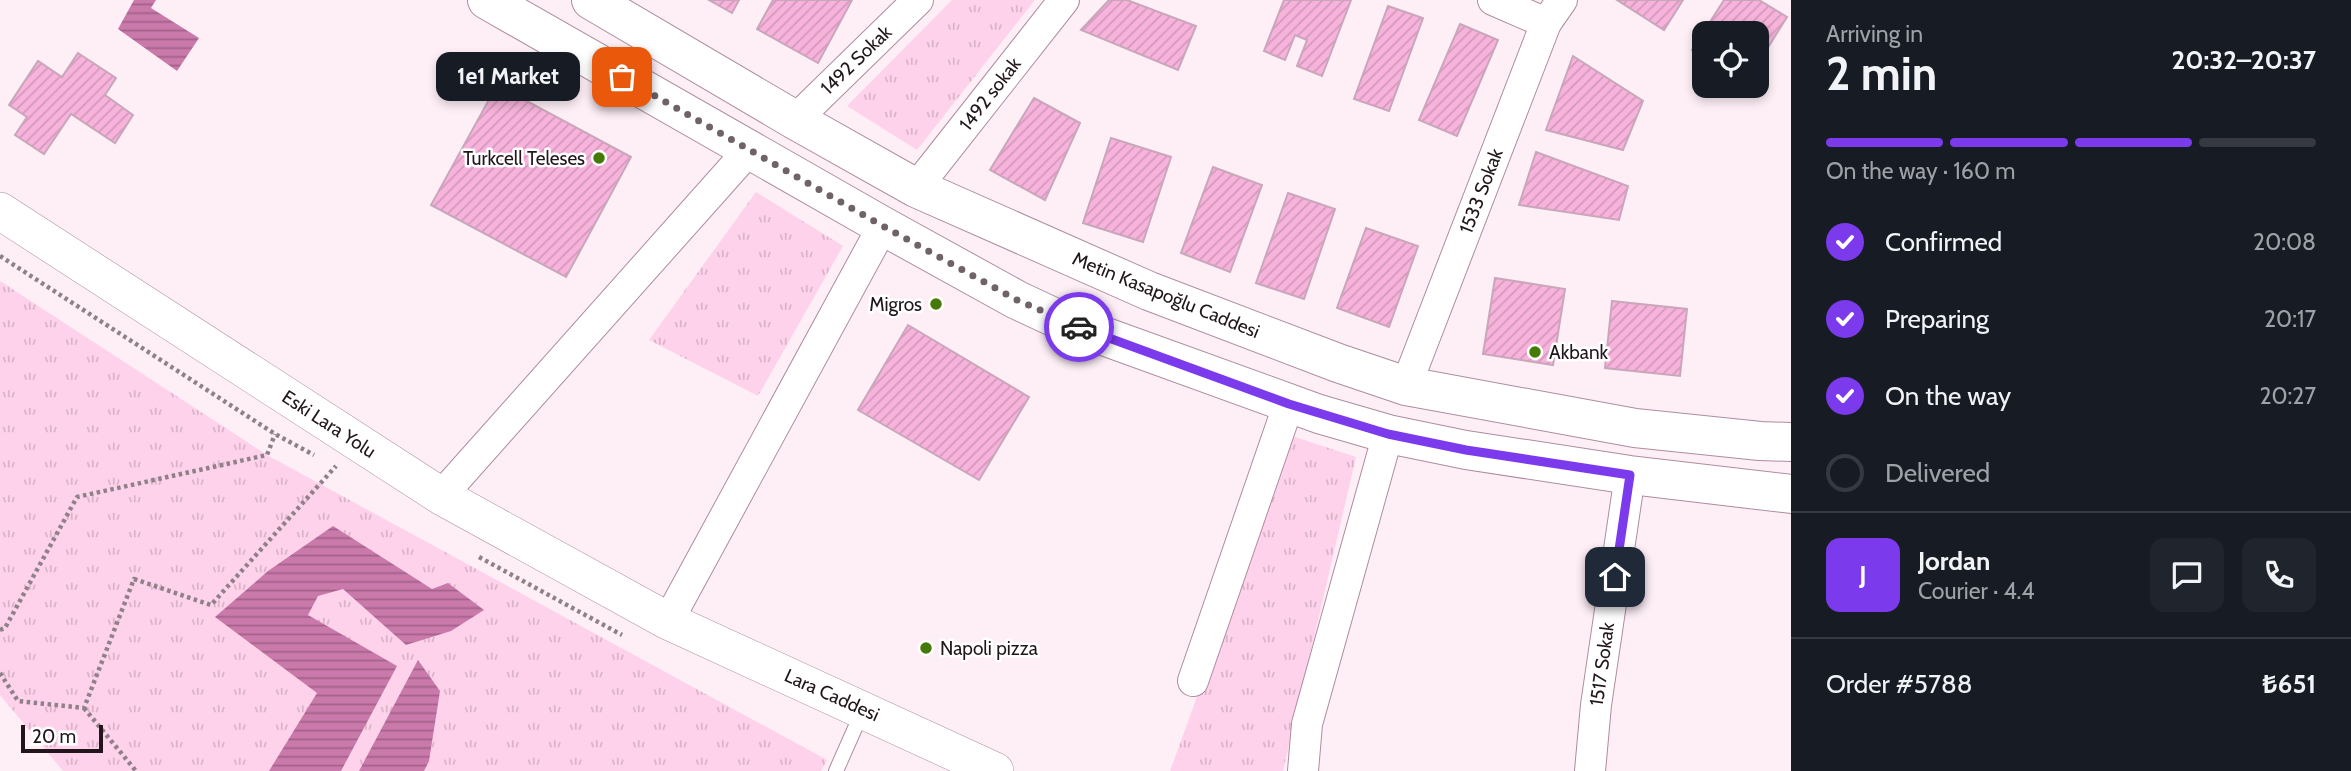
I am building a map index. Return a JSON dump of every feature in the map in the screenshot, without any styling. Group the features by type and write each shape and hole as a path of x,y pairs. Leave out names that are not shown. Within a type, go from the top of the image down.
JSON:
{"main road":[{"path":"486,0 883,226 1017,300 1062,321 1289,404 1388,434 1466,450 1630,475 1791,494"},
{"name":"Metin Kasapoğlu Caddesi","path":"591,0 916,188 1149,291 1338,363 1406,386 1635,428 1791,442"}],"street":[{"name":"1492 Sokak","path":"795,120 918,0"},
{"name":"1492 sokak","path":"916,188 1064,0"},
{"path":"1493,0 1554,12"},
{"name":"1533 Sokak","path":"1406,386 1554,12"},
{"path":"441,496 750,149"},
{"name":"Eski Lara Yolu","path":"0,211 441,496 668,621"},
{"path":"668,621 883,226"},
{"path":"1193,681 1289,404"},
{"path":"1303,771 1307,724 1388,434"},
{"name":"1517 Sokak","path":"1590,771 1596,705 1630,475"},
{"name":"Lara Caddesi","path":"668,621 995,771"}],"lane":[{"path":"836,771 863,709"}],"path":[{"path":"0,630 5,628 77,497 267,455 275,434"},
{"path":"84,708 134,579 211,605 336,466"},
{"path":"0,673 18,701 84,708 136,771"}],"green space":[{"path":"952,0 1035,0 917,150 847,106"},
{"path":"756,192 843,246 758,396 649,340"},
{"path":"0,281 267,455 827,760 821,771 63,771 0,695"},
{"path":"1292,436 1356,457 1283,771 1170,771"}],"shaded area":[{"path":"134,0 156,0 151,8 199,38 177,71 118,29"},
{"path":"333,526 432,589 448,583 484,610 451,631 406,645 343,589 318,596 308,615 397,666 341,771 269,771 317,693 215,617 268,571"},
{"path":"418,660 440,691 429,761 424,771 359,771"}],"building":[{"path":"709,0 739,0 732,13"},
{"path":"773,0 852,0 818,63 757,29"},
{"path":"1109,0 1127,0 1196,26 1178,70 1081,30"},
{"path":"1284,0 1351,0 1322,76 1297,66 1307,40 1295,35 1285,60 1264,51"},
{"path":"1617,0 1683,0 1664,30"},
{"path":"1724,0 1759,0 1787,17 1769,46 1769,21 1711,21"},
{"path":"1388,6 1423,18 1389,111 1354,99"},
{"path":"1460,24 1498,40 1457,136 1419,120"},
{"path":"78,53 116,78 105,95 133,115 115,143 71,114 44,154 15,135 27,117 9,105 38,61 62,77"},
{"path":"1573,56 1643,101 1623,150 1546,130"},
{"path":"497,85 631,157 566,277 431,205"},
{"path":"1034,98 1080,123 1045,200 990,170"},
{"path":"1111,138 1171,157 1143,242 1083,223"},
{"path":"1536,152 1628,186 1619,220 1519,205"},
{"path":"1213,167 1262,185 1230,272 1181,253"},
{"path":"1288,193 1335,209 1304,299 1256,283"},
{"path":"1366,228 1418,246 1389,327 1337,308"},
{"path":"1495,278 1565,289 1553,365 1483,354"},
{"path":"1612,301 1687,309 1680,376 1605,368"},
{"path":"908,325 1029,397 979,480 858,410"}],"way so far":[{"path":"622,77 1017,300 1079,327"}],"place":[{"name":"1e1 Market","path":"622,77"},
{"name":"Turkcell Teleses","path":"599,158"},
{"name":"Migros","path":"936,304"},
{"name":"Akbank","path":"1535,352"},
{"name":"Napoli pizza","path":"926,648"}],"route":[{"path":"1079,327 1289,404 1388,434 1466,450 1630,475 1615,577"}]}
